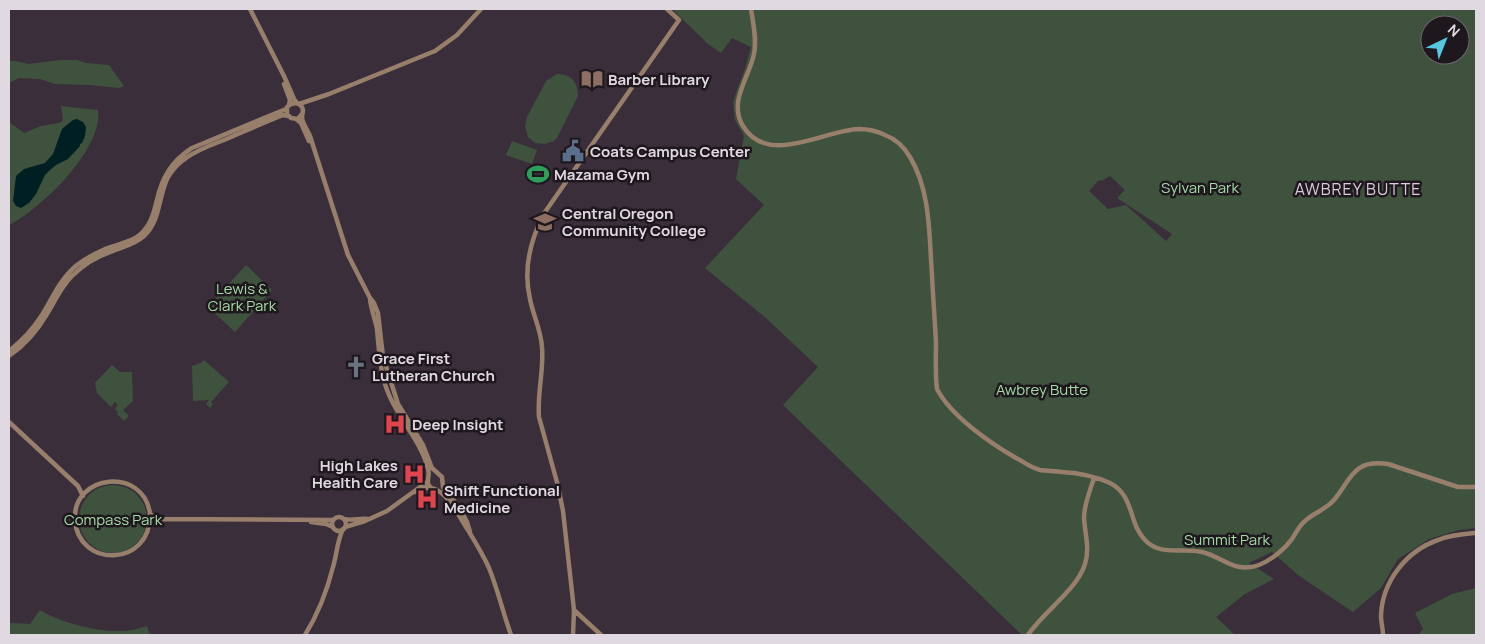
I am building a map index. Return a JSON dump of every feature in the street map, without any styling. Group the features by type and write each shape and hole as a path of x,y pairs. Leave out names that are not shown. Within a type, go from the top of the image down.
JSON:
{"street":[{"path":"250,9 302,112 302,120 310,136 348,255 378,313 383,358 398,404 423,445 432,468 442,476 442,484 437,489"},
{"path":"9,351 32,329 42,315 55,290 72,270 95,254 129,242 143,232 153,216 164,177 168,169 178,158 192,148 288,107 293,103 304,104 435,51 457,35 481,9"},
{"path":"573,635 574,610 561,496 539,417 538,399 542,372 542,348 540,333 529,296 529,256 534,237 545,212 679,20 667,9"},
{"path":"752,9 755,39 754,55 738,100 739,117 743,127 754,138 764,143 783,145 859,129 877,132 890,137 898,142 913,162 928,212 936,343 936,382 941,396 955,412 987,440 1034,468 1046,471 1078,473 1110,484 1122,493 1131,508 1139,532 1144,540 1154,547 1166,551 1202,552 1231,566 1240,567 1259,565 1280,551 1292,539 1305,520 1332,502 1350,475 1366,465 1388,464 1458,487 1476,487"},
{"path":"279,69 290,101 288,116"},
{"path":"296,119 300,118 302,112 310,104 329,94"},
{"path":"9,356 24,344 36,330 48,314 63,287 79,269 102,255 137,242 146,234 157,216 165,184 173,169 187,156 283,115 296,119 300,123 314,148"},
{"path":"304,520 326,524 339,531 387,511 427,482 429,476 421,450 387,392 382,374 377,344 377,330 370,298"},
{"path":"9,422 78,486 83,496"},
{"path":"429,476 436,472"},
{"path":"1028,635 1077,580 1086,563 1088,549 1084,519 1085,507 1094,478"},
{"path":"115,481 128,484 143,496 150,514 149,530 143,540 131,551 114,556 90,548 82,540 76,526 75,517 83,496 89,490 98,484 115,481"},
{"path":"427,482 431,488"},
{"path":"442,484 459,507 470,532"},
{"path":"78,486 89,490"},
{"path":"410,495 425,488 437,489 442,492 470,532 493,578 511,635"},
{"path":"150,514 158,519"},
{"path":"150,523 158,519 316,519 327,521 337,517 350,521 368,519"},
{"path":"305,635 313,623 322,601 334,565 338,542 344,528 344,519"},
{"path":"333,520 338,542"},
{"path":"1383,635 1381,616 1386,591 1394,574 1401,565 1418,549 1428,544 1447,537 1476,533"},
{"path":"574,610 601,635"}],"green space":[{"name":"Awbrey Butte","path":"672,9 1476,9 1476,528 1459,530 1429,539 1398,559 1381,588 1353,612 1298,575 1272,552 1249,563 1274,579 1245,594 1216,617 1235,635 1022,635 783,405 818,367 767,319 705,268 764,205 736,179 744,136 735,120 733,102 751,47 732,38 721,53 708,44","holes":["1110,176 1125,190 1117,198 1172,234 1166,241 1126,205 1108,209 1089,191 1098,181"]},
{"path":"77,60 86,63 109,65 124,86 119,88 55,84 40,79 19,78 9,83 9,61 29,64"},
{"path":"557,74 566,75 573,80 577,87 578,96 557,138 545,144 535,143 528,137 525,127 527,117 546,81"},
{"path":"61,106 98,110 98,122 94,135 88,148 59,186 32,210 9,226 9,122 24,133 41,126 59,123 63,121"},
{"path":"512,141 537,150 532,164 506,155"},
{"name":"Lewis & Clark Park","path":"246,265 272,290 235,332 208,307"},
{"path":"204,360 229,382 211,402 213,404 210,408 206,404 209,400 193,401 192,366"},
{"path":"112,365 120,372 132,372 133,401 123,410 129,416 124,421 115,409 118,405 115,402 111,407 97,393 95,383"},
{"name":"Compass Park","path":"113,485 126,488 137,495 144,506 147,519 144,532 137,543 126,550 113,553 100,550 89,543 82,532 79,519 82,506 89,495 100,488"},
{"path":"1476,588 1476,635 1418,635 1423,629 1415,613 1452,594"},
{"path":"40,610 68,622 100,630 127,631 147,626 150,635 9,635 9,623 30,624"}],"shaded area":[{"path":"77,119 83,122 86,127 85,136 80,146 68,159 56,165 45,175 36,194 29,203 21,208 16,206 13,201 16,176 24,169 45,163 53,154 62,129"}],"place":[{"name":"Barber Library","path":"592,79"},
{"name":"Coats Campus Center","path":"573,151"},
{"name":"Mazama Gym","path":"538,174"},
{"name":"Central Oregon Community College","path":"545,222"},
{"name":"Grace First Lutheran Church","path":"356,367"},
{"name":"Deep Insight","path":"395,424"},
{"name":"High Lakes Health Care","path":"414,474"},
{"name":"Shift Functional Medicine","path":"427,499"}],"district":[{"name":"AWBREY BUTTE","path":"1358,189"}],"park label":[{"name":"Sylvan Park","path":"1200,187"},
{"name":"Summit Park","path":"1227,539"}]}
